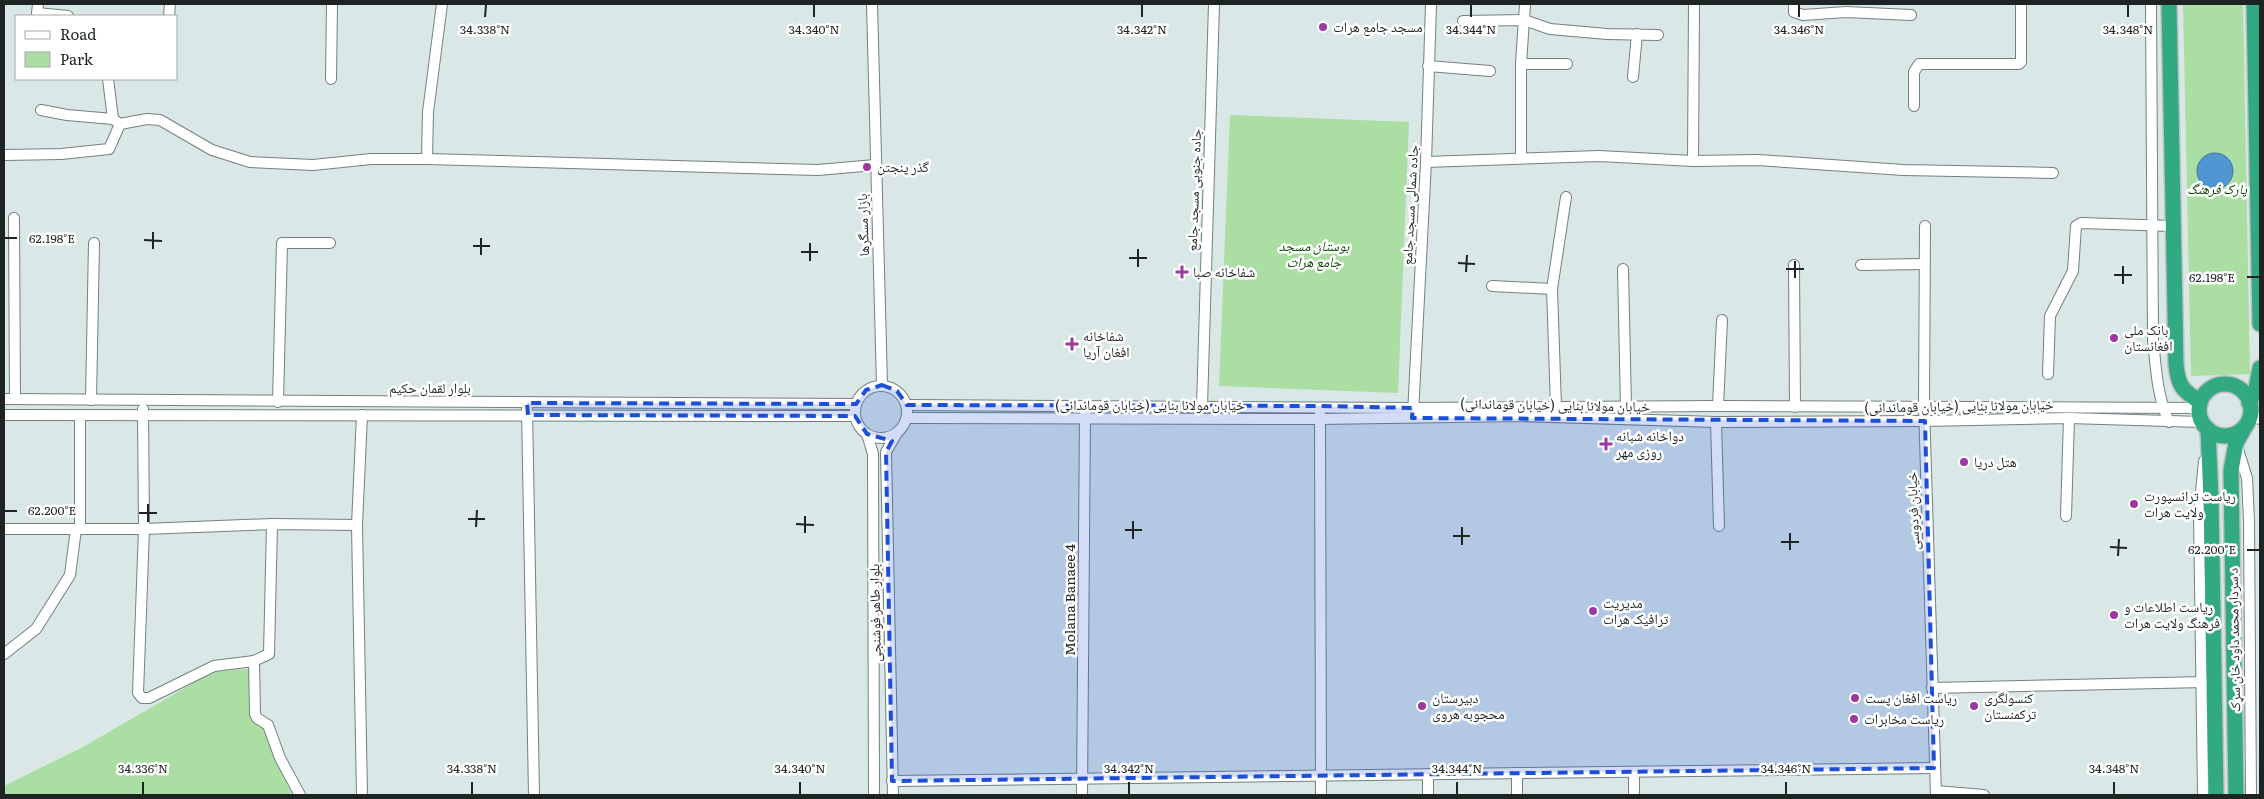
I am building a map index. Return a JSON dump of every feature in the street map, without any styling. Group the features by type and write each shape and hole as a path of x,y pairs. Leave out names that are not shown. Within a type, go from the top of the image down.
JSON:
{"highway":[{"path":"2169,4 2172,226 2177,381 2203,421 2220,436 2234,435 2251,416 2242,391 2236,387 2222,385 2209,390 2203,421"},
{"path":"2254,4 2260,324"},
{"name":"د سردار محمد داود خان سړک","path":"2236,795 2232,470 2236,443 2251,416 2260,368"},
{"name":"د سردار محمد داود خان سړک","path":"2203,421 2211,499 2208,682 2216,795"}],"street":[{"path":"38,4 37,13 58,15"},
{"path":"331,79 332,4"},
{"path":"427,159 428,112 442,4"},
{"name":"بازار مسگرها","path":"872,4 882,385"},
{"name":"جاده جنوبی مسجد جامع","path":"1202,406 1214,4"},
{"name":"جاده شمالی مسجد جامع","path":"1413,413 1426,162 1431,4"},
{"path":"1521,158 1521,64 1525,4"},
{"path":"1693,161 1694,4"},
{"path":"1794,4 1794,12 1803,15 1846,12 1911,15"},
{"path":"1914,106 1914,72 1919,64 2019,64 2021,62 2021,4"},
{"path":"2152,4 2153,340 2156,379 2162,407 2169,422"},
{"path":"1463,21 1524,20 1550,29 1658,35"},
{"path":"1633,77 1637,34"},
{"path":"1521,64 1567,64"},
{"path":"1428,66 1490,71"},
{"path":"4,155 61,154 109,149 116,121 108,80"},
{"path":"41,110 116,121 160,120 212,150 250,162 313,165 371,159 427,159 818,170 875,166"},
{"path":"1426,162 1599,156 1693,161 1758,160 1903,170 2053,173"},
{"path":"1556,408 1552,289 1566,197"},
{"path":"14,218 15,399"},
{"path":"2048,374 2050,316 2073,271 2076,226 2081,223 2172,226"},
{"name":"خیابان فردوسی","path":"1925,226 1924,406 1936,793"},
{"path":"91,400 94,243"},
{"path":"278,402 282,243 330,243"},
{"path":"1861,265 1924,264"},
{"path":"1794,265 1795,407"},
{"path":"1623,269 1626,407"},
{"path":"1492,286 1552,289"},
{"path":"1718,406 1722,320"},
{"path":"882,385 897,391 906,405 907,418 897,433 886,438 872,437 867,434 857,423 855,416 856,404 866,390 882,385"},
{"name":"بلوار لقمان حکیم","path":"4,399 856,404"},
{"path":"143,401 144,529 138,694 142,698 148,698 214,666 254,661 269,654 272,524"},
{"path":"527,403 534,795"},
{"name":"خیابان مولانا بنایی (خیابان قوماندانی)","path":"906,405 1321,406 1413,413 1716,422 2069,418 2169,422 2203,421"},
{"name":"Molana Banaee 4","path":"1082,795 1085,406"},
{"path":"1321,406 1319,419 1321,795"},
{"name":"خیابان مولانا بنایی (خیابان قوماندانی)","path":"907,418 1319,419 1413,413 1556,408 1924,406 2162,407 2203,421"},
{"name":"بلوار لقمان حکیم","path":"4,415 855,416"},
{"path":"4,654 36,629 70,575 78,529 80,415"},
{"path":"362,415 357,524 362,795"},
{"path":"2066,516 2069,418"},
{"path":"1716,422 1719,526"},
{"name":"بلوار طاهر فوشنجی","path":"893,795 886,452 897,433"},
{"name":"بلوار طاهر فوشنجی","path":"867,434 873,454 874,795"},
{"path":"2236,443 2247,478 2250,521 2252,795"},
{"path":"4,529 144,529 272,524 357,524"},
{"path":"254,661 255,714 257,718 268,725 280,758 300,795"},
{"path":"1932,688 2208,682"},
{"name":"د سردار محمد داود خان سړک","path":"2203,795 2208,682"},
{"path":"892,781 1934,768"},
{"path":"1634,772 1634,795"},
{"path":"1517,773 1517,795"},
{"path":"1428,774 1428,795"},
{"path":"1936,793 1984,795"}],"highlighted area":[{"path":"882,385 897,391 907,405 1321,406 1413,408 1412,418 1925,421 1934,768 892,781 886,452 892,441 867,434 855,416 528,415 527,403 856,404 866,390"}],"green space":[{"name":"پارک فرهنگ","path":"2183,4 2243,4 2250,374 2191,376"},
{"name":"بوستان مسجد جامع هرات","path":"1230,115 1409,122 1398,393 1219,386"},
{"path":"249,669 252,720 263,728 292,795 4,795 4,786 83,747 214,671"}],"water":[{"path":"2215,153 2222,154 2228,158 2232,164 2232,178 2228,184 2222,188 2215,189 2208,188 2202,184 2198,178 2197,171 2198,164 2202,158 2208,154"}],"place":[{"name":"مسجد جامع هرات","path":"1323,27"},
{"name":"گذر پنجتن","path":"867,167"},
{"name":"شفاخانه صبا","path":"1182,272"},
{"name":"بانک ملی افغانستان","path":"2114,338"},
{"name":"شفاخانه افغان آریا","path":"1072,344"},
{"name":"دواخانه شبانه روزی مهر","path":"1606,444"},
{"name":"هتل دریا","path":"1964,462"},
{"name":"ریاست ترانسپورت ولایت هرات","path":"2134,504"},
{"name":"مدیریت ترافیک هرات","path":"1593,611"},
{"name":"ریاست اطلاعات و فرهنگ ولایت هرات","path":"2114,615"},
{"name":"ریاست افغان پست","path":"1855,698"},
{"name":"دبیرستان محجوبه هروی","path":"1422,706"},
{"name":"کنسولگری ترکمنستان","path":"1974,706"},
{"name":"ریاست مخابرات","path":"1854,719"}]}
